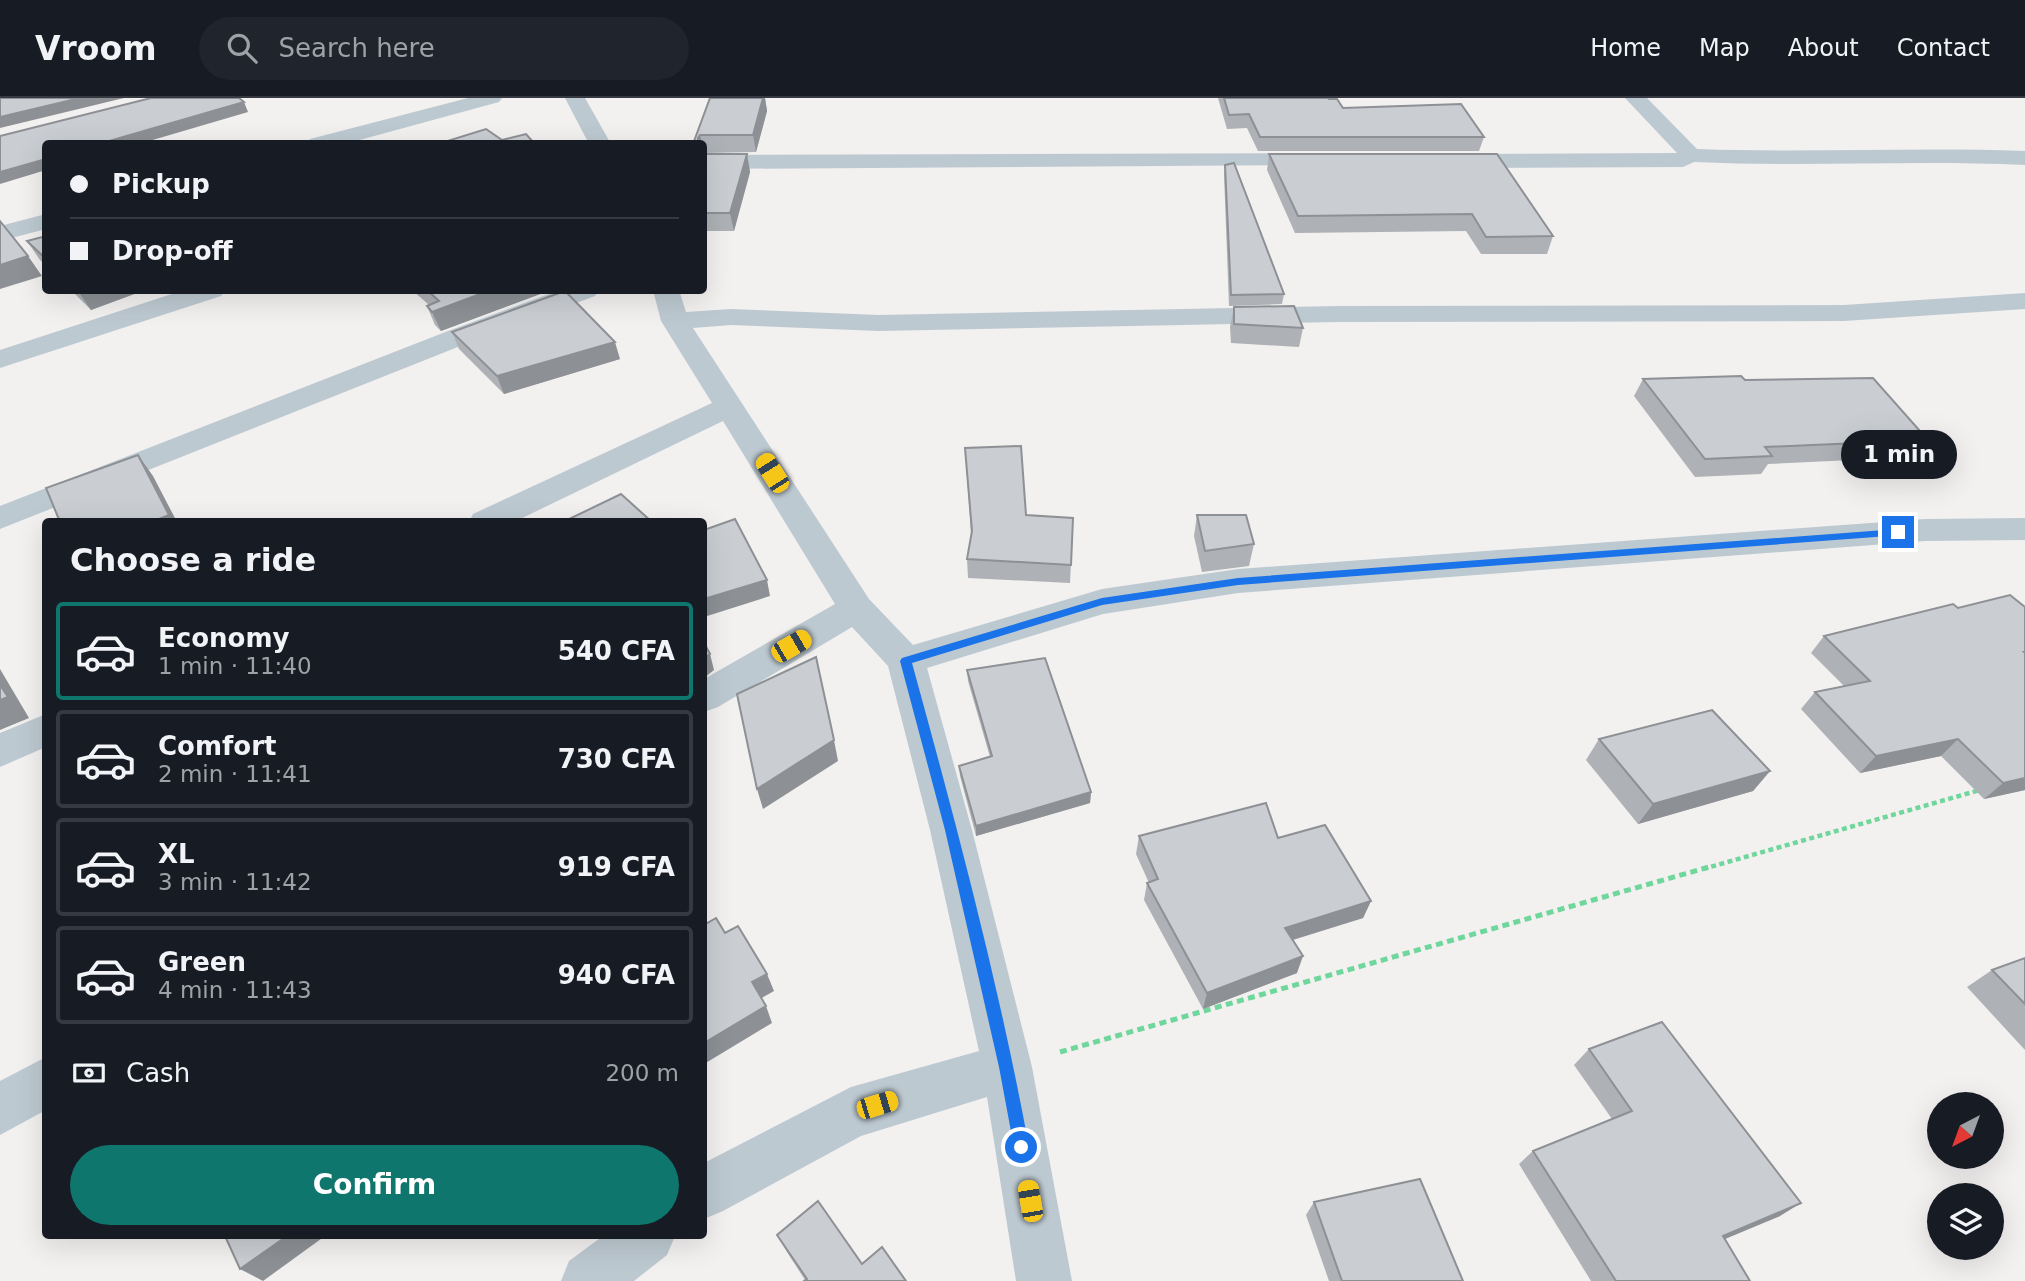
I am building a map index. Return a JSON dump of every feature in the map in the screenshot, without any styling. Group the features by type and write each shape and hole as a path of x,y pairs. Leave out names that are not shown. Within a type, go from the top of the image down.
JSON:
{"street":[{"path":"333,140 492,98"},
{"path":"575,98 598,140"},
{"path":"1635,98 1685,146 1689,155"},
{"path":"1435,161 1665,162 1683,160 1689,155 1786,159 1955,155 2025,158"},
{"path":"707,162 1341,160"},
{"path":"0,234 42,222"},
{"path":"0,359 200,294"},
{"path":"0,518 457,337 575,294"},
{"path":"671,306 731,317 879,323 1339,314 1844,313 2025,301"},
{"path":"671,306 856,608 906,661 951,830 1007,1067 1044,1281"},
{"path":"493,518 730,405"},
{"path":"906,661 1102,601 1238,582 1925,530 2025,529"},
{"path":"707,695 856,608"},
{"path":"0,751 42,731"},
{"path":"707,1190 851,1113 1007,1067"},
{"path":"0,1109 42,1084"},
{"path":"589,1281 644,1239"}],"path":[{"path":"1007,1067 1985,788"}],"building":[{"path":"0,98 80,98 0,117"},
{"path":"151,98 239,98 244,102 113,140 42,140 42,160 0,172 0,136"},
{"path":"710,98 763,98 753,135 700,135 698,140 694,140"},
{"path":"1224,98 1328,98 1337,99 1343,108 1461,104 1484,137 1260,137 1249,114 1229,115"},
{"path":"486,129 502,140 450,140"},
{"path":"526,134 531,140 502,140"},
{"path":"707,154 747,154 730,213 707,213"},
{"path":"1269,154 1497,154 1553,236 1486,237 1472,214 1298,216"},
{"path":"1234,163 1284,294 1231,295 1225,165"},
{"path":"0,221 28,256 0,265"},
{"path":"42,237 42,255 27,241"},
{"path":"431,294 480,294 432,312 427,306 439,301"},
{"path":"557,294 568,294 615,342 497,376 452,332"},
{"path":"1294,306 1303,328 1234,324 1234,307"},
{"path":"1741,376 1745,380 1873,378 1928,440 1765,447 1772,456 1705,459 1643,379"},
{"path":"1021,446 1026,515 1073,518 1071,565 967,559 972,531 965,448"},
{"path":"138,455 169,515 162,518 58,518 46,488"},
{"path":"621,494 648,518 571,518"},
{"path":"1197,515 1246,515 1254,544 1205,551"},
{"path":"735,519 767,580 707,598 707,529"},
{"path":"2010,595 2025,607 2025,778 2003,783 1958,739 1876,756 1815,692 1870,681 1824,636 1953,604 1958,608"},
{"path":"816,657 834,740 757,789 737,694"},
{"path":"1045,658 1091,792 976,826 959,766 992,756 967,670"},
{"path":"0,685 8,697 0,700"},
{"path":"1712,710 1770,771 1653,804 1599,739"},
{"path":"1266,803 1278,838 1325,825 1371,901 1285,928 1303,956 1207,993 1147,883 1158,879 1139,836"},
{"path":"716,918 725,933 738,926 767,974 752,982 766,1006 707,1041 707,923"},
{"path":"2025,958 2025,1004 1992,970"},
{"path":"1662,1022 1801,1203 1723,1236 1750,1281 1616,1281 1533,1151 1632,1111 1589,1049"},
{"path":"1420,1179 1463,1281 1342,1281 1314,1202"},
{"path":"818,1201 862,1264 882,1247 906,1281 804,1281 807,1279 777,1235"},
{"path":"226,1239 283,1239 240,1269"}],"route":[{"path":"1021,1147 1007,1067 951,830 906,661 1102,601 1238,582 1898,532"}]}
